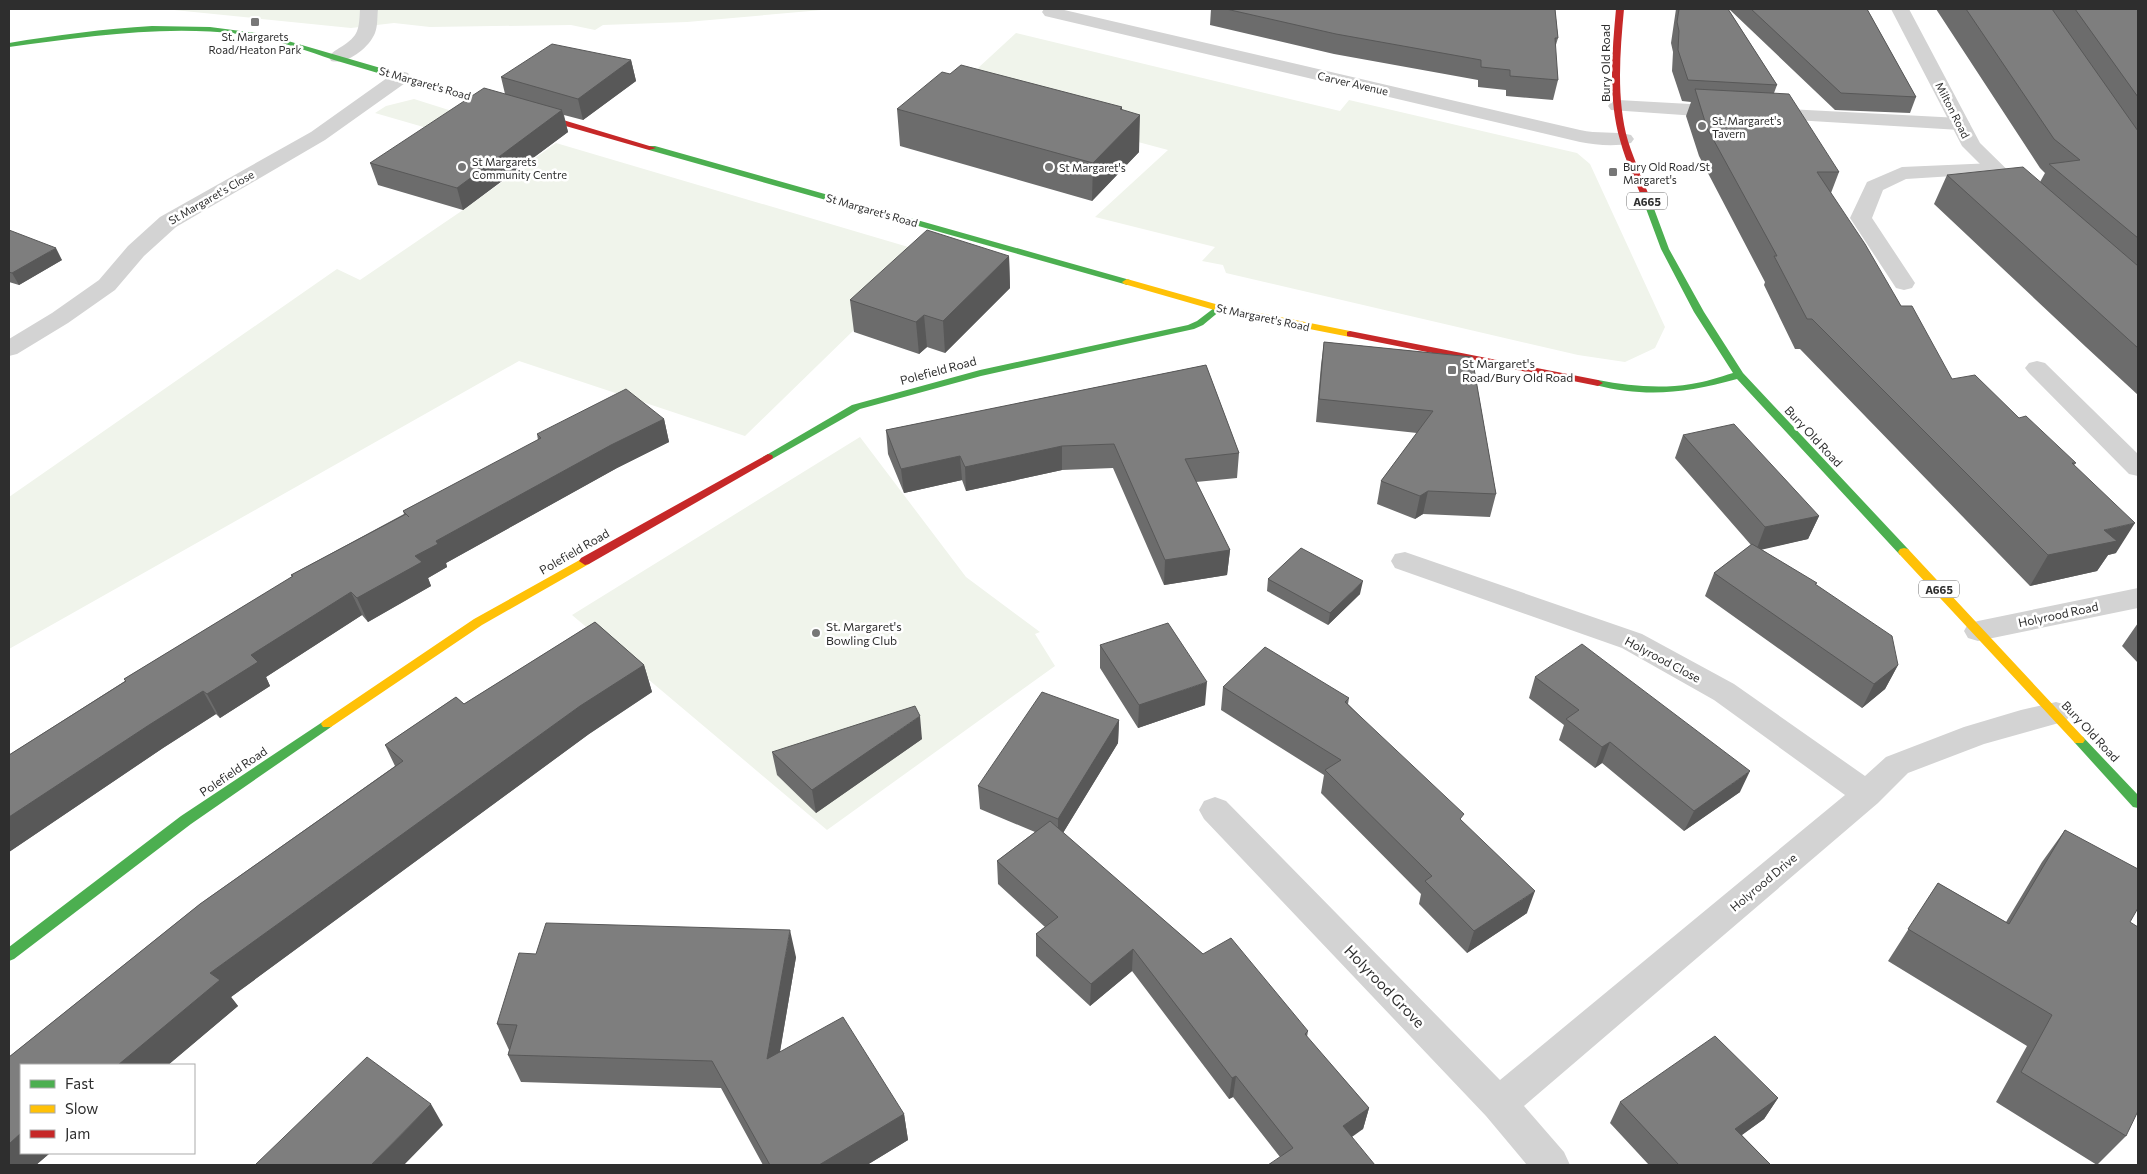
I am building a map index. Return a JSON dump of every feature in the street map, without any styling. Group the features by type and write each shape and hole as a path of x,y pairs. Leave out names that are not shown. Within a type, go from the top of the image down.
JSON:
{"street":[{"path":"338,57 362,42 367,35 369,9"},
{"name":"Bury Old Road","path":"1620,9 1618,26 1618,106 1624,139 1665,248 1699,312 1739,375 2138,803"},
{"name":"Milton Road","path":"1900,9 1972,146 2034,206"},
{"name":"Carver Avenue","path":"1051,12 1077,24 1580,136 1594,139 1624,139"},
{"name":"St Margaret's Road","path":"9,45 104,33 187,28 243,32 338,57 401,77 1218,308 1621,388 1653,390 1688,388 1739,375"},
{"name":"St Margaret's Close","path":"9,348 60,318 107,285 136,252 168,222 318,136 401,77"},
{"path":"1618,106 1960,124"},
{"path":"1904,283 1861,218 1874,186 1902,173 1994,169"},
{"name":"Polefield Road","path":"9,955 186,820 478,622 856,407 980,372 1191,327 1200,323 1218,308"},
{"path":"2037,368 2138,468"},
{"name":"Holyrood Close","path":"1405,561 1632,640 1724,692 1867,794"},
{"name":"Holyrood Road","path":"1978,631 2138,598"},
{"name":"Holyrood Drive","path":"1498,1104 1867,794 1897,765 1975,734 2056,713"},
{"name":"Holyrood Grove","path":"1215,810 1498,1104 1551,1165"}],"shaded area":[{"path":"164,9 833,9 687,22 603,25 595,30 571,25 430,27 394,23 351,28"},
{"path":"1016,33 1340,111 1349,100 1577,153 1590,164 1665,327 1655,348 1625,362 1578,355 1226,273 1223,265 1202,261 1215,247 1095,217 1168,150 952,92"},
{"path":"414,99 490,123 465,139 375,113 386,106"},
{"path":"556,143 932,254 745,436 519,361 9,649 9,497 337,269 360,280 463,210"},
{"name":"St. Margaret's Bowling Club","path":"860,437 966,577 1040,632 1035,634 1055,666 827,830 572,615"}],"building":[{"path":"1226,9 1555,9 1558,38 1555,38 1558,80 1510,76 1510,70 1481,67 1481,60 1336,34"},
{"path":"1679,9 1728,9 1777,85 1688,80 1678,50 1679,31 1677,22"},
{"path":"1751,9 1867,9 1916,97 1841,93"},
{"path":"1966,9 2052,9 2138,131 2138,238 2049,164 2080,160 2054,139"},
{"path":"2075,9 2138,9 2138,97"},
{"path":"552,44 631,60 578,99 501,77"},
{"path":"961,65 1122,107 1120,109 1140,115 1093,163 897,109 942,72 950,74"},
{"path":"484,88 562,110 457,188 370,163"},
{"path":"1695,89 1789,94 1839,172 1817,172 1865,244 1901,306 1912,306 1952,379 1975,375 2019,418 2026,416 2076,463 2072,463 2135,523 2104,530 2117,541 2048,555 1812,319 1807,319 1774,256 1777,256 1707,128"},
{"path":"2023,167 2138,266 2138,348 1947,175"},
{"path":"9,230 56,248 12,273 9,272"},
{"path":"927,230 1009,256 943,321 924,315 916,322 850,300"},
{"path":"1324,342 1472,357 1496,494 1428,491 1420,496 1381,481 1433,411 1319,399"},
{"path":"1206,365 1239,453 1185,459 1230,550 1165,560 1114,444 1062,446 965,467 960,456 901,469 886,430"},
{"path":"626,389 664,419 611,445 436,541 438,544 415,556 422,562 357,598 351,592 251,655 258,662 207,694 203,691 9,817 9,755 126,681 124,679 293,576 291,575 406,514 403,511 541,438 537,434"},
{"path":"1734,424 1819,516 1765,527 1683,435"},
{"path":"1752,544 1817,583 1815,584 1892,636 1898,665 1874,684 1714,573"},
{"path":"1301,548 1363,581 1330,613 1268,579"},
{"path":"595,622 644,665 580,706 210,973 220,980 119,1064 20,1064 20,1134 9,1144 9,1057 200,904 403,761 385,745 456,697 464,704"},
{"path":"1168,623 1207,682 1139,705 1100,645"},
{"path":"1582,644 1750,771 1694,811 1610,742 1602,747 1566,719 1579,710 1535,677"},
{"path":"1265,647 1349,698 1345,702 1464,814 1460,819 1535,891 1474,931 1425,881 1432,876 1325,770 1341,760 1223,687"},
{"path":"1042,692 1119,720 1058,819 978,786"},
{"path":"915,706 920,716 812,790 772,752"},
{"path":"1050,821 1203,954 1231,938 1308,1031 1305,1034 1369,1108 1343,1126 1375,1165 1268,1165 1293,1148 1236,1076 1232,1078 1133,949 1091,984 1036,934 1058,917 997,861"},
{"path":"2065,830 2138,869 2138,908 2130,922 2138,927 2138,1111 2126,1136 2021,1072 2052,1015 1908,929 1938,883 2009,924"},
{"path":"546,923 790,930 767,1059 843,1017 904,1114 819,1165 770,1165 712,1061 508,1055 517,1025 497,1024 519,953 536,954"},
{"path":"1715,1036 1778,1098 1735,1129 1771,1165 1679,1165 1620,1102"},
{"path":"367,1057 431,1104 371,1165 255,1165"}],"traffic: fast":[{"path":"9,45 66,36 124,30 181,28 239,32 264,36 527,112"},
{"path":"652,148 1127,282"},
{"path":"1649,206 1665,249 1699,312 1739,375 1904,552"},
{"path":"768,457 856,407 980,373 1191,327 1200,323 1218,308"},
{"path":"1598,383 1620,387 1665,390 1700,386 1739,375"},
{"path":"9,955 186,820 327,724"},
{"path":"2079,740 2138,803"}],"traffic: slow":[{"path":"1127,282 1218,308 1350,334"},
{"path":"1904,552 2079,740"},
{"path":"327,724 478,622 585,561"}],"traffic: jam":[{"path":"1620,9 1617,93 1621,126 1624,140 1649,206"},
{"path":"527,112 652,148"},
{"path":"1350,334 1598,383"},
{"path":"585,561 768,457"}],"place":[{"name":"St. Margarets Road/Heaton Park","path":"255,22"},
{"name":"St. Margaret's Tavern","path":"1702,126"},
{"name":"St Margarets Community Centre","path":"462,167"},
{"name":"St Margaret's","path":"1049,167"},
{"name":"Bury Old Road/St Margaret's","path":"1613,172"},
{"name":"St Margaret's Road/Bury Old Road","path":"1452,370"},
{"name":"St. Margaret's Bowling Club","path":"816,633"}]}
